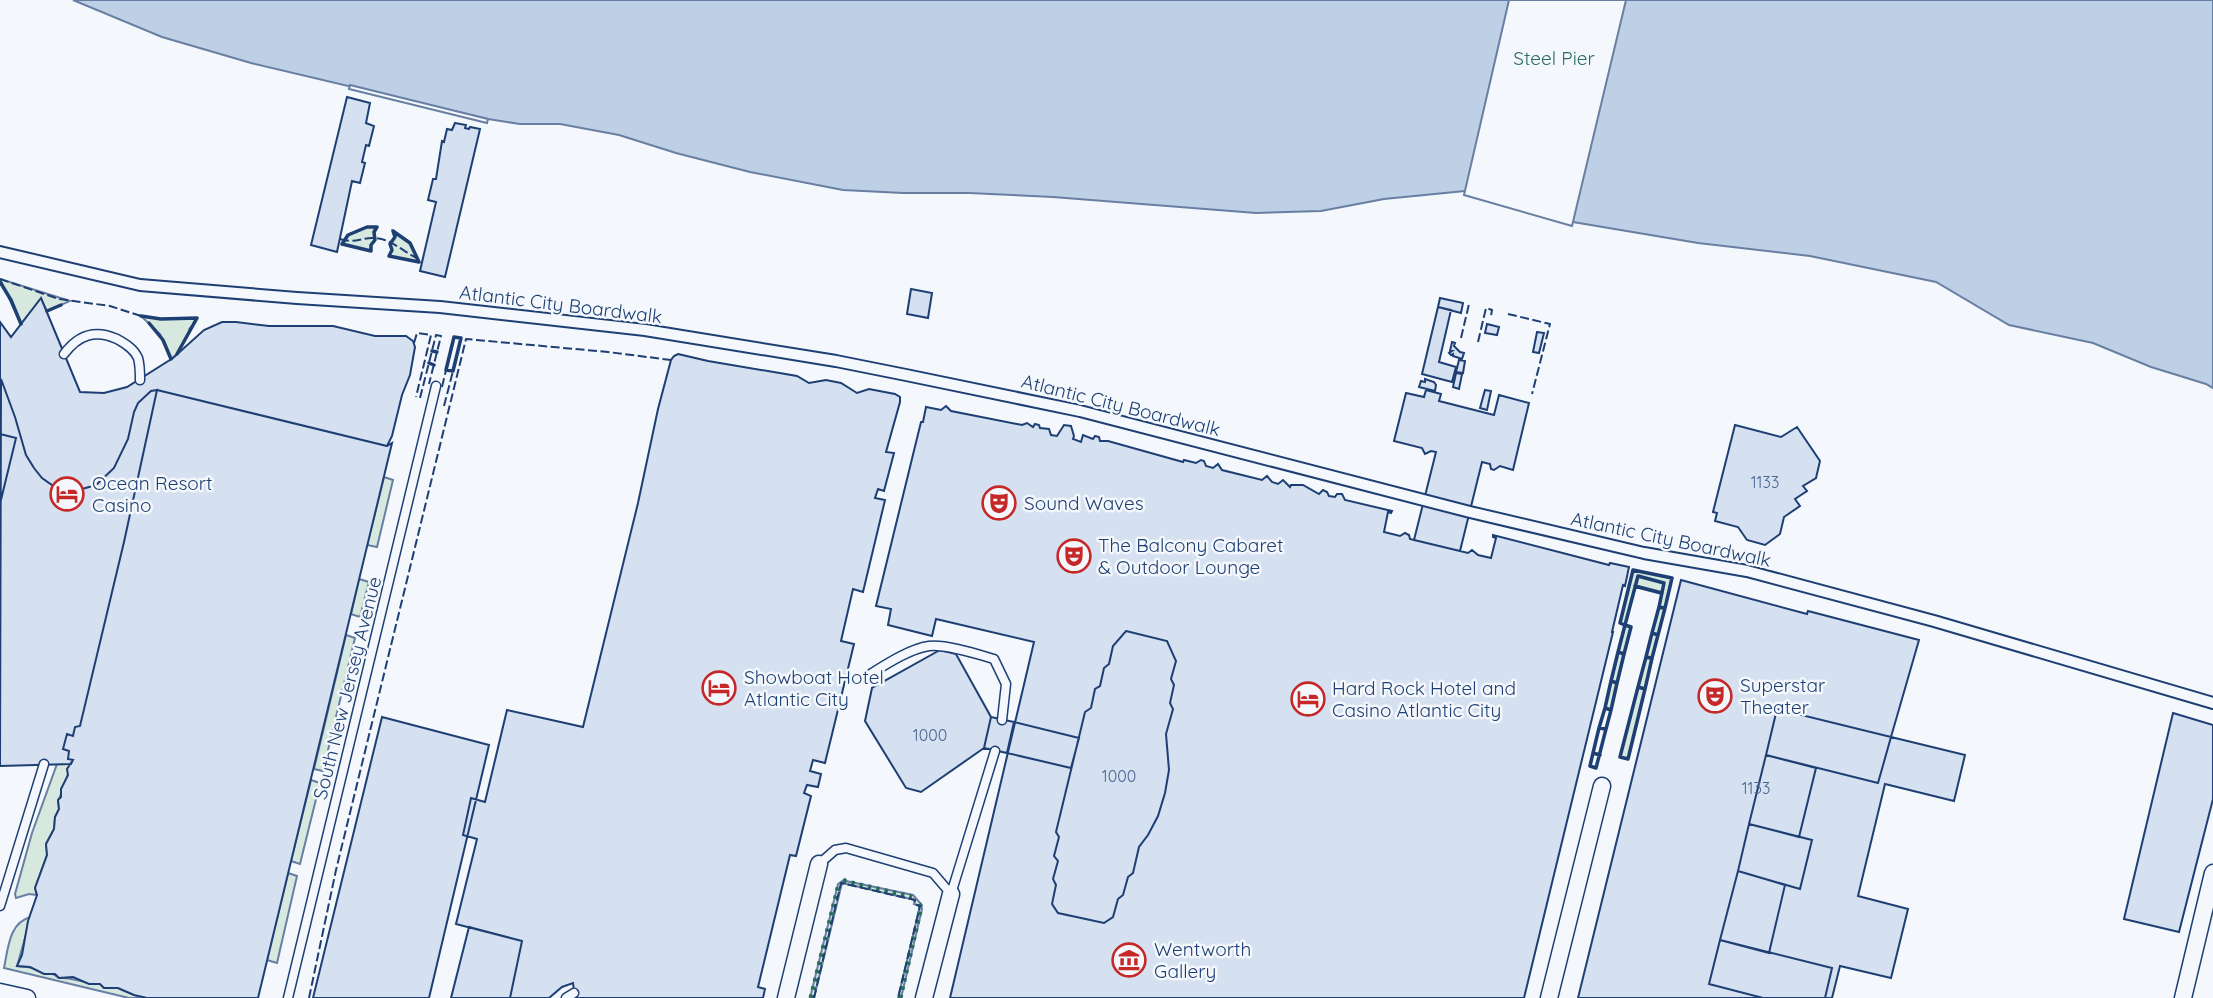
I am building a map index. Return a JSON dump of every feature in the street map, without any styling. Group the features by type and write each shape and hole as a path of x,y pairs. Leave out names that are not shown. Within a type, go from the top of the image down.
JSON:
{"street":[{"name":"Atlantic City Boardwalk","path":"0,252 140,285 440,307 645,330 911,376 1080,411 1470,512 1630,550 1747,571 1934,621 2213,703"},
{"path":"1549,998 1602,786"},
{"path":"786,998 819,864"},
{"path":"2183,998 2213,873"},
{"path":"924,998 951,894"},
{"path":"0,992 27,998"}],"lane":[{"path":"64,354 83,337 96,333 109,336 129,346 136,354 140,365 140,380"},
{"name":"South New Jersey Avenue","path":"288,998 436,386"},
{"path":"864,678 891,661 929,646 971,652 994,659 1006,684 1002,719"},
{"path":"951,894 995,751"},
{"path":"0,906 44,764"},
{"path":"819,864 835,850 846,848 933,873 951,894"}],"shaded area":[{"path":"367,227 377,227 371,251 342,244 348,235"},
{"path":"393,231 410,243 419,262 389,256 392,250 390,244 395,237"},
{"path":"0,279 70,301 47,311 41,299 21,324"},
{"path":"141,316 161,319 197,318 177,354 171,359 160,334"},
{"path":"384,477 393,480 377,547 367,545"},
{"path":"1633,570 1672,578 1628,759 1620,757 1662,594 1635,587 1625,625 1631,627 1611,710 1605,708 1625,626 1620,623"},
{"path":"359,579 369,582 360,617 351,614"},
{"path":"346,635 355,638 323,771 314,769"},
{"path":"57,764 71,764 58,800 59,809 54,829 46,844 47,855 35,888 37,895 29,894 16,898 32,833"},
{"path":"311,780 320,783 300,864 291,861"},
{"path":"288,873 297,876 277,963 267,960"},
{"path":"845,879 913,895 921,904 901,998 898,998 920,906 914,904 915,900 842,883 814,998 810,998 838,884"},
{"path":"31,917 17,966 45,971 59,978 100,984 104,988 118,988 147,998 129,998 4,968 14,930 18,924"}],"water":[{"path":"73,0 2213,0 2213,388 2151,367 2093,343 2009,325 1936,282 1810,256 1698,243 1573,222 1465,191 1384,199 1321,211 1256,213 1053,197 843,190 750,172 619,135 560,124 520,124 488,119 251,63 162,37"}],"pier":[{"path":"1509,0 1626,0 1572,226 1464,195"},
{"path":"350,85 488,119 487,123 349,89"}],"building":[{"path":"347,97 370,103 366,123 374,126 369,146 366,145 360,183 352,181 337,252 311,245"},
{"path":"455,123 466,125 465,128 469,129 480,129 445,277 420,271 436,202 428,200 433,179 436,179 442,141 444,142 447,129 452,130"},
{"path":"911,289 932,293 928,318 907,314"},
{"name":"Ocean Resort Casino","path":"41,298 80,392 104,393 127,387 173,358 204,330 222,322 269,326 333,326 375,336 406,336 413,341 415,347 410,375 387,446 157,390 80,726 75,727 73,736 67,734 63,749 69,751 68,759 73,760 71,764 0,766 0,322 11,337"},
{"path":"1440,298 1463,303 1461,313 1438,307"},
{"path":"1438,307 1451,310 1439,362 1456,367 1452,382 1422,374"},
{"path":"1487,324 1499,327 1497,335 1485,333"},
{"path":"1537,332 1544,333 1539,353 1533,352"},
{"path":"1452,342 1464,353 1462,359 1449,353 1452,351"},
{"name":"Showboat Hotel Atlantic City","path":"678,354 797,376 809,383 826,380 841,383 857,393 869,389 900,397 886,452 894,453 884,491 878,489 875,498 885,500 863,592 853,589 841,641 854,644 825,763 813,760 810,771 821,774 818,787 807,785 804,793 811,796 796,856 790,855 758,987 765,989 763,998 575,998 573,983 562,987 549,998 510,998 522,941 456,924 477,839 463,835 471,798 485,802 507,710 583,727 638,503 658,409 671,360"},
{"path":"1459,360 1465,361 1463,373 1456,372"},
{"path":"1456,373 1462,374 1459,389 1453,387"},
{"path":"1,379 26,455 34,468 52,485 75,491 96,485 114,468 128,439 138,403 151,391 157,390 80,726 75,727 73,736 67,734 63,749 69,751 68,759 73,760 71,764 0,766"},
{"path":"1425,379 1434,382 1435,391 1419,387"},
{"path":"157,390 387,446 392,443 258,998 147,998 118,988 104,988 100,984 89,984 73,977 59,978 55,974 44,974 30,967 17,966 37,895 35,888 47,855 46,844 54,829 61,789 68,775 67,769 73,760 68,759 69,751 63,749 67,734 73,736 75,727 80,726"},
{"path":"1426,390 1441,394 1439,401 1494,415 1499,395 1529,403 1513,470 1500,466 1494,470 1490,464 1482,462 1460,551 1414,540 1436,452 1425,454 1422,448 1394,441 1406,393 1424,397"},
{"path":"1485,390 1491,391 1487,410 1480,408"},
{"name":"Hard Rock Hotel and Casino Atlantic City","path":"946,406 951,411 1022,425 1027,423 1033,427 1035,424 1039,425 1040,428 1049,429 1051,435 1057,436 1064,425 1071,426 1073,439 1081,442 1083,435 1093,439 1095,436 1099,437 1100,441 1183,462 1196,463 1201,460 1206,466 1213,468 1218,464 1222,470 1262,480 1267,476 1278,484 1283,480 1290,487 1303,485 1319,494 1323,490 1329,496 1342,494 1345,500 1392,511 1388,512 1384,532 1400,536 1405,533 1410,539 1468,553 1472,550 1478,555 1491,558 1496,538 1493,535 1609,565 1629,567 1524,998 950,998 1034,642 936,619 932,636 888,625 891,609 876,606 926,407 941,410"},
{"path":"1735,425 1781,437 1797,427 1820,461 1816,478 1803,486 1807,491 1795,499 1800,506 1784,517 1780,534 1765,545 1747,540 1738,527 1715,521 1717,513 1713,512"},
{"path":"0,434 16,438 0,504"},
{"path":"1681,580 1807,614 1808,611 1919,640 1891,737 1965,755 1954,801 1885,784 1858,896 1908,909 1891,978 1840,966 1832,998 1578,998"},
{"path":"1126,631 1167,641 1176,661 1171,679 1174,685 1170,703 1173,709 1166,734 1169,770 1158,816 1139,847 1133,873 1128,877 1123,895 1118,899 1113,917 1104,923 1058,913 1052,904 1056,885 1053,879 1058,861 1054,856 1059,837 1056,832 1085,712 1091,708 1095,689 1100,686 1113,646"},
{"path":"940,650 956,654 991,717 984,748 921,792 906,788 865,721 872,688"},
{"path":"1777,709 1891,737 1878,783 1766,755"},
{"path":"2173,713 2213,725 2213,799 2179,932 2124,919"},
{"path":"382,717 489,745 429,998 313,998"},
{"path":"991,717 1014,722 1007,753 984,748"},
{"path":"1014,722 1079,738 1071,768 1007,753"},
{"path":"1766,755 1816,768 1799,837 1749,824"},
{"path":"1749,824 1812,840 1800,889 1738,871"},
{"path":"1738,871 1785,885 1769,953 1720,940"},
{"path":"469,927 522,941 510,998 451,998"},
{"path":"1720,940 1832,968 1825,998 1763,998 1709,984"}],"hedge":[{"path":"843,881 912,897"},
{"path":"811,998 839,884"},
{"path":"900,998 921,907 917,900"}],"fence":[{"path":"340,239 382,239 422,260"},
{"path":"0,279 59,299 110,306 141,316 161,319 197,318 189,330"},
{"path":"1461,338 1469,304"},
{"path":"1478,342 1486,308 1492,310 1491,316"},
{"path":"1508,314 1550,324 1532,394"},
{"path":"414,343 417,333 431,335 416,397"},
{"path":"420,398 436,335 441,336 429,384"},
{"path":"309,998 336,870 466,339 671,360"},
{"path":"442,387 446,370"},
{"path":"444,406 453,371"},
{"path":"814,998 841,883 915,900 914,904 920,906 898,998"}],"wall":[{"path":"367,227 377,227 371,251 342,244 348,235 367,227"},
{"path":"393,231 410,243 419,262 389,256 392,250 390,244 395,237 393,231"},
{"path":"0,282 21,324"},
{"path":"47,311 61,305"},
{"path":"141,316 161,319 197,318 177,354"},
{"path":"149,323 163,340 171,359"},
{"path":"454,337 461,338 453,371 446,370 454,337"},
{"path":"432,351 437,352"},
{"path":"429,363 434,365"},
{"path":"1633,570 1672,578 1665,608 1659,607 1664,583 1638,576 1625,625 1620,623 1633,570"},
{"path":"1635,586 1662,593"},
{"path":"1659,607 1652,633 1658,635 1665,608"},
{"path":"1618,652 1625,625 1631,627 1624,654"},
{"path":"1652,633 1646,657 1652,658 1658,635"},
{"path":"1611,681 1618,652 1624,654 1617,683"},
{"path":"1646,657 1638,687 1645,689 1652,658"},
{"path":"1605,708 1611,681 1617,683 1611,710"},
{"path":"1638,687 1620,757 1628,759 1645,689"},
{"path":"1599,728 1605,708 1611,710 1606,729"},
{"path":"1593,753 1599,728 1606,729 1596,768 1590,766 1593,753 1600,755"}],"place":[{"name":"Ocean Resort Casino","path":"67,494"},
{"name":"Sound Waves","path":"999,503"},
{"name":"The Balcony Cabaret & Outdoor Lounge","path":"1074,556"},
{"name":"Showboat Hotel Atlantic City","path":"719,688"},
{"name":"Superstar Theater","path":"1715,696"},
{"name":"Hard Rock Hotel and Casino Atlantic City","path":"1308,699"},
{"name":"Wentworth Gallery","path":"1129,960"}],"park label":[{"name":"Steel Pier","path":"1554,58"}]}
